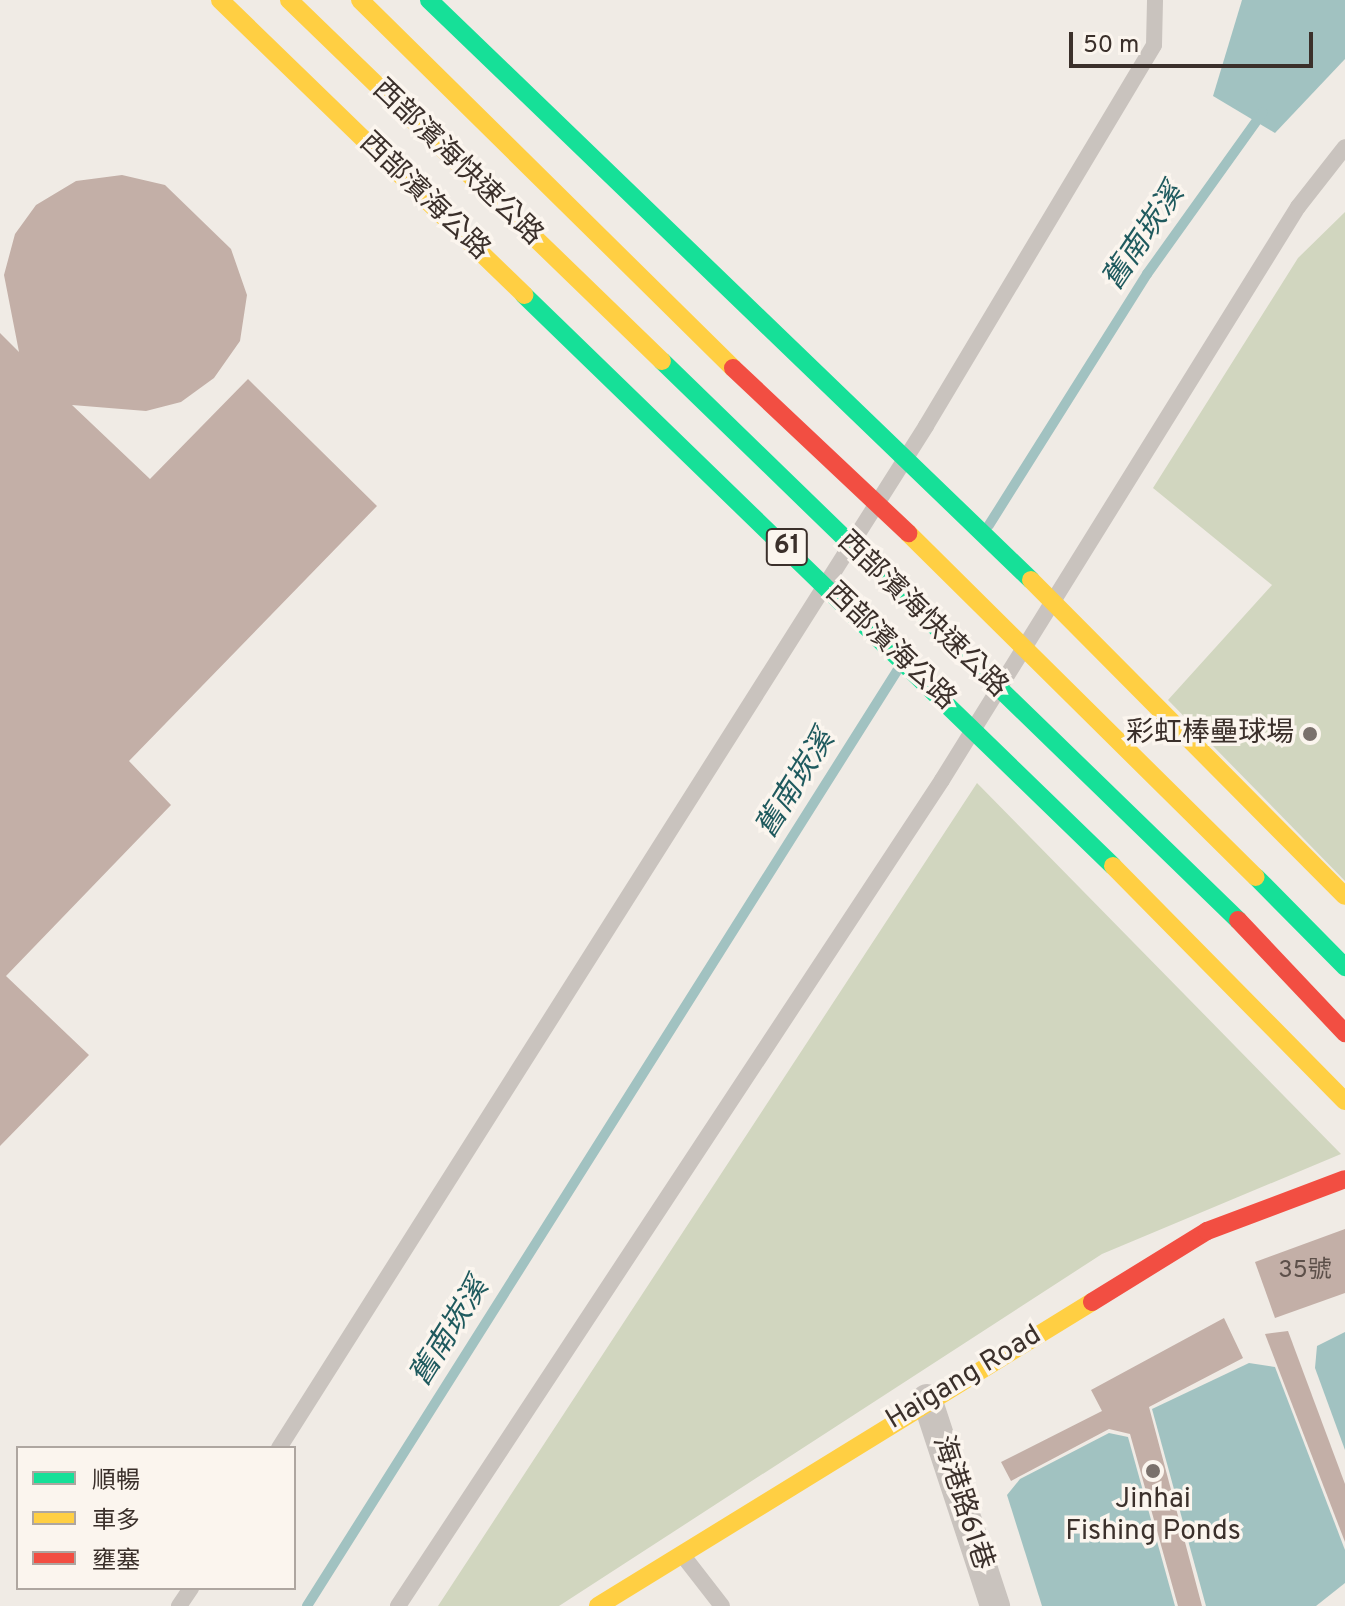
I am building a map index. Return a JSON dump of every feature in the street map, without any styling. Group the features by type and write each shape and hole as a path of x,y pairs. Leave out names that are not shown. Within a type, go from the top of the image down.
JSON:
{"main road":[{"name":"西部濱海公路","path":"220,0 1188,939 1345,1101"},
{"name":"西部濱海快速公路","path":"289,0 1242,924 1345,1033"},
{"name":"西部濱海快速公路","path":"360,0 769,404 1019,636 1345,967"},
{"path":"429,0 1025,574 1345,896"},
{"name":"Haigang Road","path":"598,1606 927,1399 1207,1231 1345,1179"}],"street":[{"name":"海港路61巷","path":"927,1399 995,1606"}],"lane":[{"path":"280,1446 926,426 1154,45 1155,0"},
{"path":"398,1606 942,780 1298,207 1345,147"},
{"path":"681,1554 722,1606"}],"green space":[{"path":"1345,212 1345,881 1168,700 1272,585 1153,488 1298,258"},
{"path":"977,783 1341,1154 1102,1254 559,1606 438,1606"}],"water":[{"path":"1242,0 1345,0 1345,59 1275,133 1213,96"},
{"path":"1345,1332 1345,1450 1315,1368 1317,1346"},
{"path":"1249,1363 1275,1367 1345,1550 1345,1583 1316,1606 1206,1606 1152,1409"},
{"path":"1109,1433 1128,1437 1175,1606 1042,1606 1007,1495 1020,1479"}],"building":[{"path":"122,175 165,185 231,249 247,295 240,341 214,378 181,402 146,411 72,405 150,479 248,379 377,506 129,761 171,805 6,976 89,1055 0,1146 0,333 19,352 4,275 15,234 36,205 76,181"},
{"path":"1345,1229 1345,1293 1275,1318 1255,1262"},
{"name":"Jinhai Fishing Ponds","path":"1224,1318 1243,1358 1149,1407 1202,1606 1178,1606 1130,1434 1109,1429 1011,1481 1001,1462 1102,1411 1091,1390"},
{"name":"Jinhai Fishing Ponds","path":"1288,1331 1345,1484 1345,1542 1265,1334"}],"waterway":[{"name":"舊南崁溪","path":"989,525 1147,274 1263,112"},
{"name":"舊南崁溪","path":"307,1606 897,671"}],"traffic: slow":[{"path":"220,0 524,295"},
{"path":"289,0 662,361"},
{"path":"360,0 733,368"},
{"path":"908,533 1256,877"},
{"path":"1031,580 1345,896"},
{"path":"1113,866 1345,1101"},
{"path":"598,1606 1092,1302"}],"traffic: jam":[{"path":"733,368 908,533"},
{"path":"1238,920 1345,1033"},
{"path":"1092,1302 1207,1231 1345,1179"}],"traffic: fast":[{"path":"429,0 1031,580"},
{"path":"524,295 1113,866"},
{"path":"662,361 1238,920"},
{"path":"1256,877 1345,967"}],"place":[{"name":"彩虹棒壘球場","path":"1310,734"},
{"name":"Jinhai Fishing Ponds","path":"1153,1471"}]}
